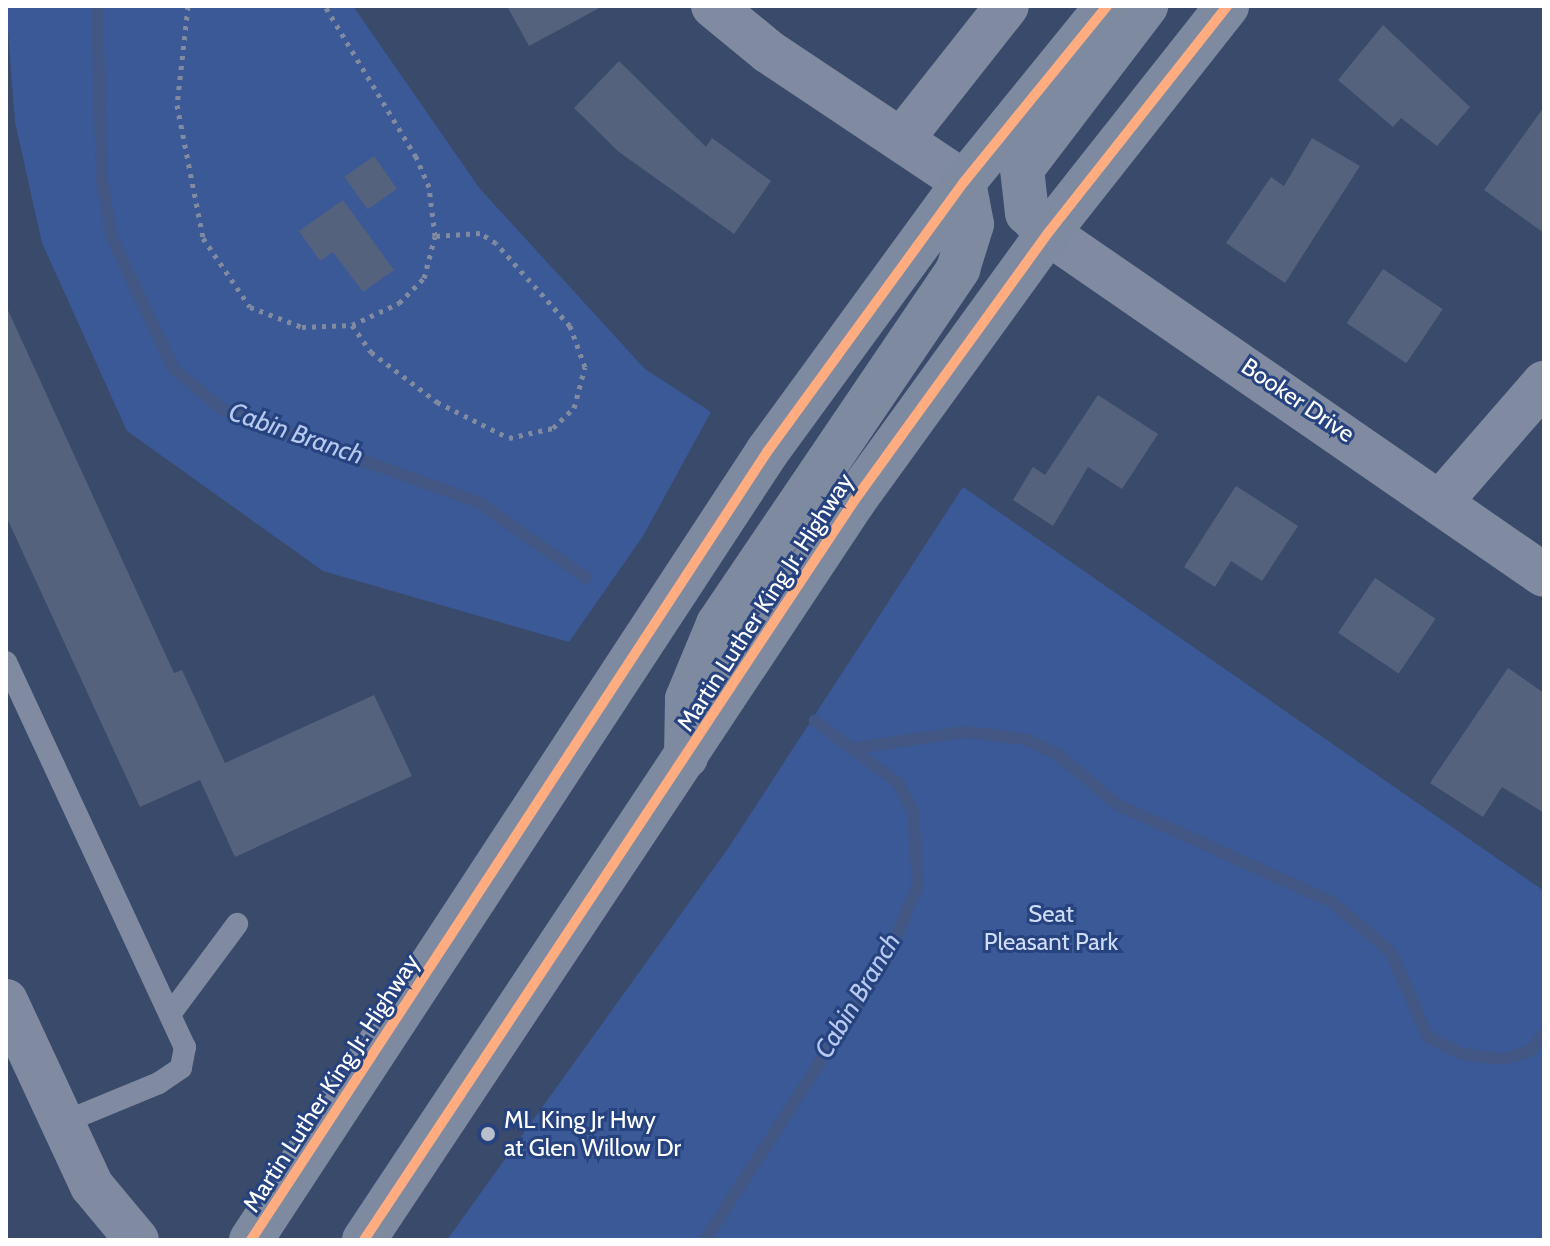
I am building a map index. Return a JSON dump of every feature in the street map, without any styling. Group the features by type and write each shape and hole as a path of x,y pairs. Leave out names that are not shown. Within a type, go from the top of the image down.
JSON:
{"main road":[{"name":"Martin Luther King Jr. Highway","path":"251,1240 767,452 964,182 1107,6"},
{"path":"1048,233 1027,213 1022,169 1146,6"},
{"name":"Martin Luther King Jr. Highway","path":"364,1240 854,501 1048,233 1227,6"},
{"path":"686,757 687,699 718,624 958,269 972,224 964,182"}],"street":[{"path":"713,6 964,182"},
{"path":"902,139 1007,6"},
{"name":"Booker Drive","path":"1048,233 1443,499 1544,575"},
{"path":"1443,499 1544,383"},
{"path":"6,1001 92,1186 137,1240"}],"lane":[{"path":"6,662 185,1047 181,1068 62,1123"},
{"path":"171,1013 237,924"}],"path":[{"path":"188,6 177,105 203,238 250,307 302,327 352,325 399,303 424,278 435,236 416,157 325,6"},
{"path":"352,325 371,352 437,402 509,438 553,428 574,408 585,367 570,326 496,243 480,233 435,236"}],"green space":[{"path":"6,6 353,6 480,189 645,369 711,412 643,536 569,642 323,571 127,431 42,243 15,122"},
{"name":"Seat Pleasant Park","path":"963,487 1544,891 1544,1240 447,1240 729,847"}],"building":[{"path":"507,6 603,6 529,46"},
{"path":"1383,25 1470,107 1437,146 1401,118 1393,127 1338,80"},
{"path":"619,61 706,147 712,138 771,181 734,234 619,152 574,108"},
{"path":"1544,107 1544,233 1484,190"},
{"path":"1312,138 1360,166 1285,283 1226,243 1271,177 1284,186"},
{"path":"374,156 397,189 367,209 345,177"},
{"path":"343,200 394,270 363,292 333,252 320,261 299,231"},
{"path":"1383,269 1443,309 1406,363 1347,323"},
{"path":"6,306 174,673 182,670 225,763 374,695 412,776 235,857 200,780 140,807 6,516"},
{"path":"1098,395 1158,434 1122,489 1088,467 1053,526 1013,500 1033,467 1045,475"},
{"path":"1236,486 1298,526 1262,581 1231,561 1215,587 1184,567"},
{"path":"1375,578 1436,619 1399,674 1338,633"},
{"path":"1508,668 1544,693 1544,813 1502,787 1483,817 1430,783"}],"waterway":[{"name":"Cabin Branch","path":"97,6 102,181 112,238 174,369 222,409 478,502 586,578"},
{"name":"Cabin Branch","path":"705,1240 886,960 918,885 913,811 898,783 815,721"},
{"path":"855,748 964,732 1025,739 1058,755 1118,805 1332,902 1391,952 1428,1037 1461,1054 1504,1059 1530,1051 1544,1034"}],"cycle path":[{"path":"251,1240 767,452 964,182 1107,6"},
{"path":"364,1240 854,501 1048,233 1227,6"}],"place":[{"name":"ML King Jr Hwy at Glen Willow Dr","path":"488,1134"}]}
